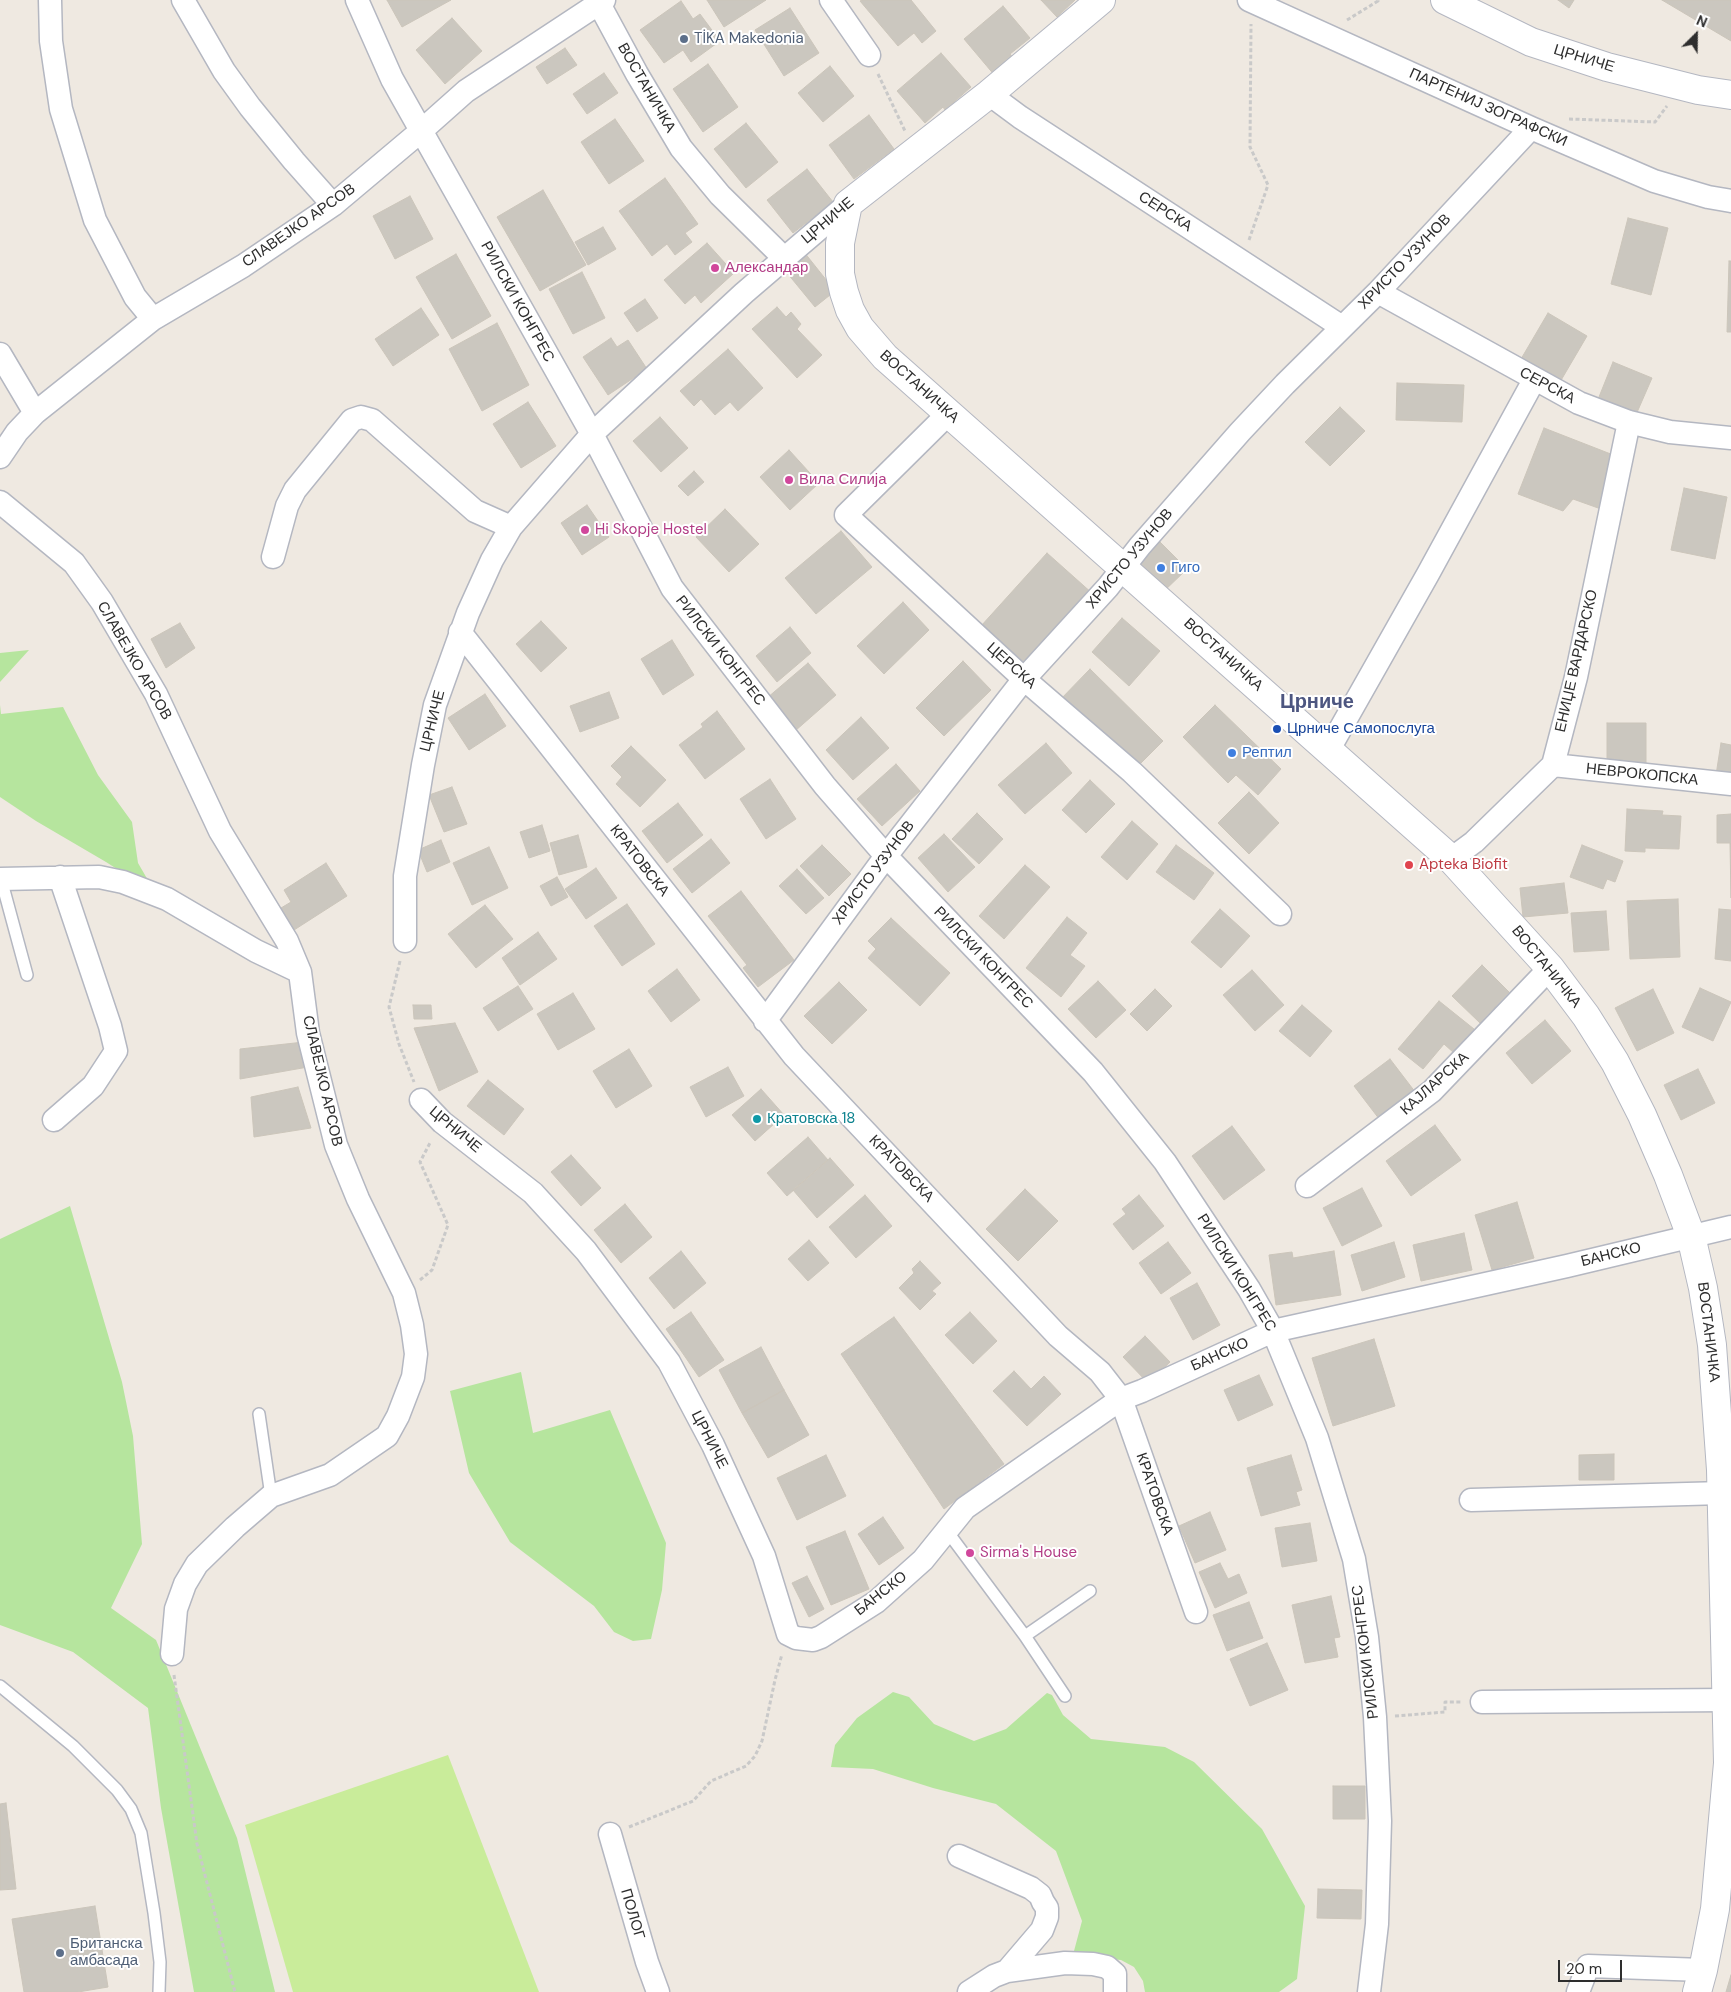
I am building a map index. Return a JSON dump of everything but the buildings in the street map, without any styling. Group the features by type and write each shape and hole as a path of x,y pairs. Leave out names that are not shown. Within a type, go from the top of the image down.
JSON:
{"street":[{"path":"50,0 51,42 61,109 95,220 136,297 152,319"},
{"path":"182,0 224,71 245,100 294,161 333,205"},
{"name":"РИЛСКИ КОНГРЕС","path":"357,0 392,79 592,434 672,588 825,786 886,856 1093,1072 1165,1162 1249,1289 1273,1331 1317,1438 1354,1559 1367,1637 1375,1717 1380,1821 1378,1924 1369,1992"},
{"path":"831,0 869,55"},
{"name":"ЦРНИЧЕ","path":"405,941 406,876 423,765 435,705 460,632 492,560 511,527 592,434 784,258 848,204 989,94 1101,0"},
{"name":"ПАРТЕНИЈ ЗОГРАФСКИ","path":"1250,0 1531,128 1654,181 1708,197 1731,201"},
{"name":"ЦРНИЧЕ","path":"1445,0 1531,42 1607,67 1681,86 1731,95"},
{"name":"СЛАВЕЈКО АРСОВ","path":"0,457 17,432 35,413 152,319 243,266 333,205 422,131 466,90 600,1"},
{"name":"ВОСТАНИЧКА","path":"600,1 637,74 681,148 720,195 784,258"},
{"name":"СЕРСКА","path":"989,94 1020,117 1342,327"},
{"name":"ХРИСТО УЗУНОВ","path":"765,1021 886,856 1024,679 1108,587 1123,567 1240,432 1378,292 1531,128"},
{"name":"ВОСТАНИЧКА","path":"848,204 842,229 839,259 844,292 850,310 860,328 871,342 948,414 1452,859 1550,968 1586,1016 1615,1062 1642,1115 1668,1175 1691,1236 1704,1288 1712,1345 1722,1493 1728,1709 1723,1909 1700,1981"},
{"name":"СЕРСКА","path":"1378,292 1534,380 1579,403 1629,422 1670,432 1731,438"},
{"path":"0,354 35,413"},
{"path":"1328,749 1428,574 1534,380"},
{"name":"ЦЕРСКА","path":"948,414 846,515 1024,679 1132,772 1280,914"},
{"path":"273,556 287,506 295,490 352,420 361,417 372,420 475,511 511,527"},
{"name":"ЕНИЏЕ ВАРДАРСКО","path":"1552,765 1576,677 1629,422"},
{"name":"СЛАВЕЈКО АРСОВ","path":"0,502 74,563 102,602 156,694 220,831 287,941 300,972 308,1032 336,1145 358,1198 404,1293 412,1325 416,1354 408,1393 398,1416 386,1436 330,1475 271,1496 235,1526 197,1564 185,1584 176,1609 172,1654"},
{"name":"КРАТОВСКА","path":"460,632 765,1021 801,1063 1058,1336 1100,1372 1121,1399 1196,1612"},
{"path":"1452,859 1474,842 1552,765"},
{"name":"НЕВРОКОПСКА","path":"1552,765 1731,784"},
{"path":"54,1120 93,1086 116,1050 110,1026 60,877"},
{"path":"0,879 99,877 123,882 168,899 256,951 300,972"},
{"name":"КАЈЛАРСКА","path":"1307,1186 1432,1090 1550,968"},
{"name":"ЦРНИЧЕ","path":"421,1100 442,1122 533,1193 561,1222 592,1259 669,1362 713,1445 764,1556 788,1634"},
{"name":"БАНСКО","path":"788,1634 796,1638 813,1640 821,1637 876,1602 922,1560 965,1508 1121,1399 1273,1331 1567,1266 1731,1227"},
{"path":"1471,1500 1722,1493"},
{"path":"1482,1702 1728,1709"},
{"name":"ПОЛОГ","path":"610,1834 644,1953 658,1992"},
{"path":"959,1856 1031,1888 1040,1895 1047,1908 1047,1917 1042,1930 1007,1971"},
{"path":"969,1992 994,1976 1007,1971 1065,1963 1093,1964 1107,1967 1115,1974 1116,1992"},
{"path":"1578,1992 1588,1966 1700,1981"}],"lane":[{"path":"0,879 27,975"},
{"path":"259,1414 271,1496"},
{"path":"947,1531 1025,1636 1065,1696"},
{"path":"1025,1636 1090,1591"},
{"path":"0,1686 73,1746 117,1790 131,1809 141,1833 154,1913 160,1962 158,1992"}],"path":[{"path":"1242,261 1268,185 1250,147 1250,0"},
{"path":"1349,46 1347,19 1378,0"},
{"path":"869,55 915,152"},
{"path":"1566,119 1654,122 1681,86"},
{"name":"ЦРНИЧЕ","path":"405,941 389,1007 399,1044 421,1100"},
{"path":"404,1293 432,1270 448,1225 420,1162 442,1122"},
{"path":"610,1834 693,1801 711,1781 746,1766 755,1756 762,1741 774,1680 788,1634"},
{"path":"172,1654 197,1844 235,1992"},
{"path":"1375,1717 1445,1712 1445,1702 1482,1702"}],"green space":[{"path":"29,650 0,682 0,653"},
{"path":"0,705 1,714 63,707 98,775 132,822 138,863 156,894 0,797"},
{"path":"70,1206 122,1382 133,1436 142,1544 111,1608 156,1640 237,1838 275,1992 194,1992 161,1808 148,1708 73,1652 0,1625 0,1239"},
{"path":"521,1372 533,1433 610,1410 666,1543 662,1590 651,1639 633,1641 614,1632 594,1606 510,1542 469,1473 450,1391"},
{"path":"893,1692 909,1697 934,1724 974,1741 1006,1729 1047,1693 1052,1695 1063,1715 1091,1739 1165,1747 1194,1762 1262,1829 1305,1906 1297,1979 1279,1992 1145,1992 1143,1981 1134,1967 1121,1960 1093,1957 1074,1951 1082,1921 1056,1851 996,1804 933,1788 873,1769 831,1767 835,1745 857,1718"},
{"path":"448,1755 539,1992 293,1992 245,1825"}],"place":[{"name":"TİKA Makedonia","path":"684,39"},
{"name":"Александар","path":"715,268"},
{"name":"Вила Силија","path":"789,480"},
{"name":"Hi Skopje Hostel","path":"585,530"},
{"name":"Гиго","path":"1161,568"},
{"name":"Црниче Самопослуга","path":"1277,729"},
{"name":"Рептил","path":"1232,753"},
{"name":"Apteka Biofit","path":"1409,865"},
{"name":"Кратовска 18","path":"757,1119"},
{"name":"Sirma's House","path":"970,1553"},
{"name":"Британска амбасада","path":"60,1953"}],"district":[{"name":"Црниче","path":"1317,703"}]}
